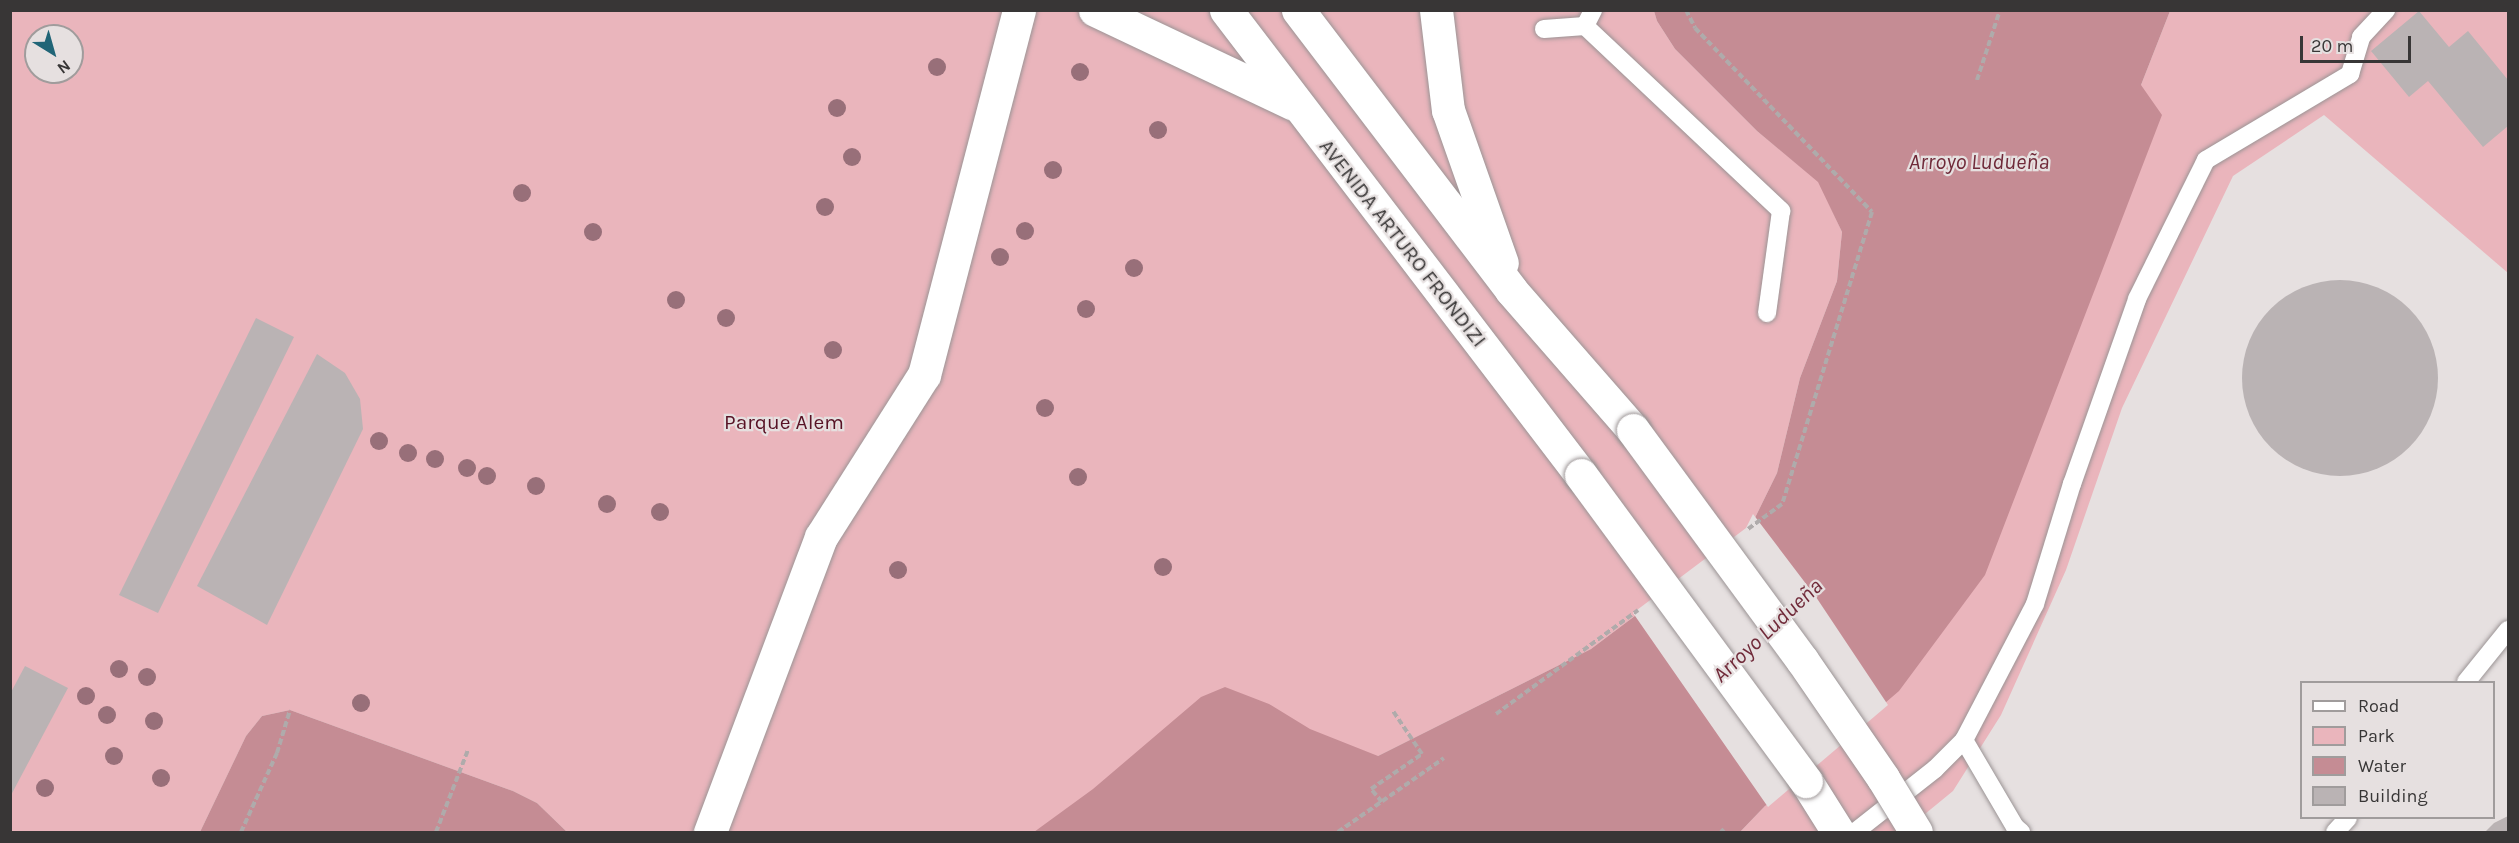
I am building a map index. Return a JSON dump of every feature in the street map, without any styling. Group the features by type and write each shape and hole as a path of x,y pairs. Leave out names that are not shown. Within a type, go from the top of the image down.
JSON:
{"main road":[{"path":"710,832 821,537 924,375 1019,10"},
{"path":"1095,10 1297,105"},
{"name":"AVENIDA ARTURO FRONDIZI","path":"1226,10 1581,475 1752,704 1806,781 1838,832"},
{"path":"1298,10 1511,290 1633,430 1802,660 1883,778 1916,832"},
{"path":"1436,10 1448,110 1511,290"}],"lane":[{"path":"1855,832 1935,769 1964,740 2035,604 2072,484 2137,299 2206,160 2350,74 2361,37 2386,10"},
{"path":"1544,29 1589,18 1781,211 1767,313"},
{"path":"2467,681 2508,630"},
{"path":"1964,740 2015,827 2021,832"},
{"path":"2335,832 2348,819"}],"path":[{"path":"1686,10 1695,28 1872,212 1782,504 1744,532"},
{"path":"1977,80 1998,11"},
{"path":"1496,714 1639,609"},
{"path":"241,832 277,753 290,710"},
{"path":"1382,802 1371,789 1422,754 1393,711"},
{"path":"436,832 468,750"},
{"path":"1338,832 1444,758"}],"green space":[{"name":"Parque Alem","path":"10,11 1654,11 1657,21 1675,49 1757,131 1819,182 1842,232 1837,281 1800,378 1777,473 1749,530 1591,649 1378,756 1319,832 567,832 537,803 513,791 290,710 262,716 246,736 200,832 11,832"},
{"path":"2170,11 2508,11 2508,273 2324,115 2233,176 2122,408 2066,570 2001,715 1953,791 1903,832 1740,832 1765,806 2141,85"}],"water":[{"name":"Arroyo Ludueña","path":"1654,11 2170,11 2141,85 2162,115 1985,575 1899,691 1765,806 1740,832 1034,832 1093,789 1201,697 1225,687 1269,704 1310,729 1378,756 1591,649 1749,530 1777,473 1800,378 1837,281 1842,232 1818,182 1757,131 1675,49 1657,21"},
{"path":"290,710 513,791 537,803 567,832 200,832 246,736 262,716"}],"pier":[{"path":"1753,514 1816,597 1888,705 1768,807 1633,613 1746,528"}],"building":[{"path":"2419,11 2449,47 2468,31 2508,80 2508,126 2483,147 2428,81 2409,97 2371,51"},
{"path":"2330,280 2350,280 2386,291 2395,296 2416,316 2431,340 2438,368 2438,388 2431,416 2422,433 2402,454 2378,469 2350,476 2330,476 2302,469 2285,460 2258,433 2246,406 2242,388 2242,368 2249,340 2258,323 2285,296 2312,284"},
{"path":"256,318 294,337 158,613 119,595"},
{"path":"317,354 345,373 360,399 363,429 267,625 197,586"},
{"path":"25,666 68,688 10,797 10,694"},
{"path":"2508,816 2508,832 2485,832 2494,823"}]}
